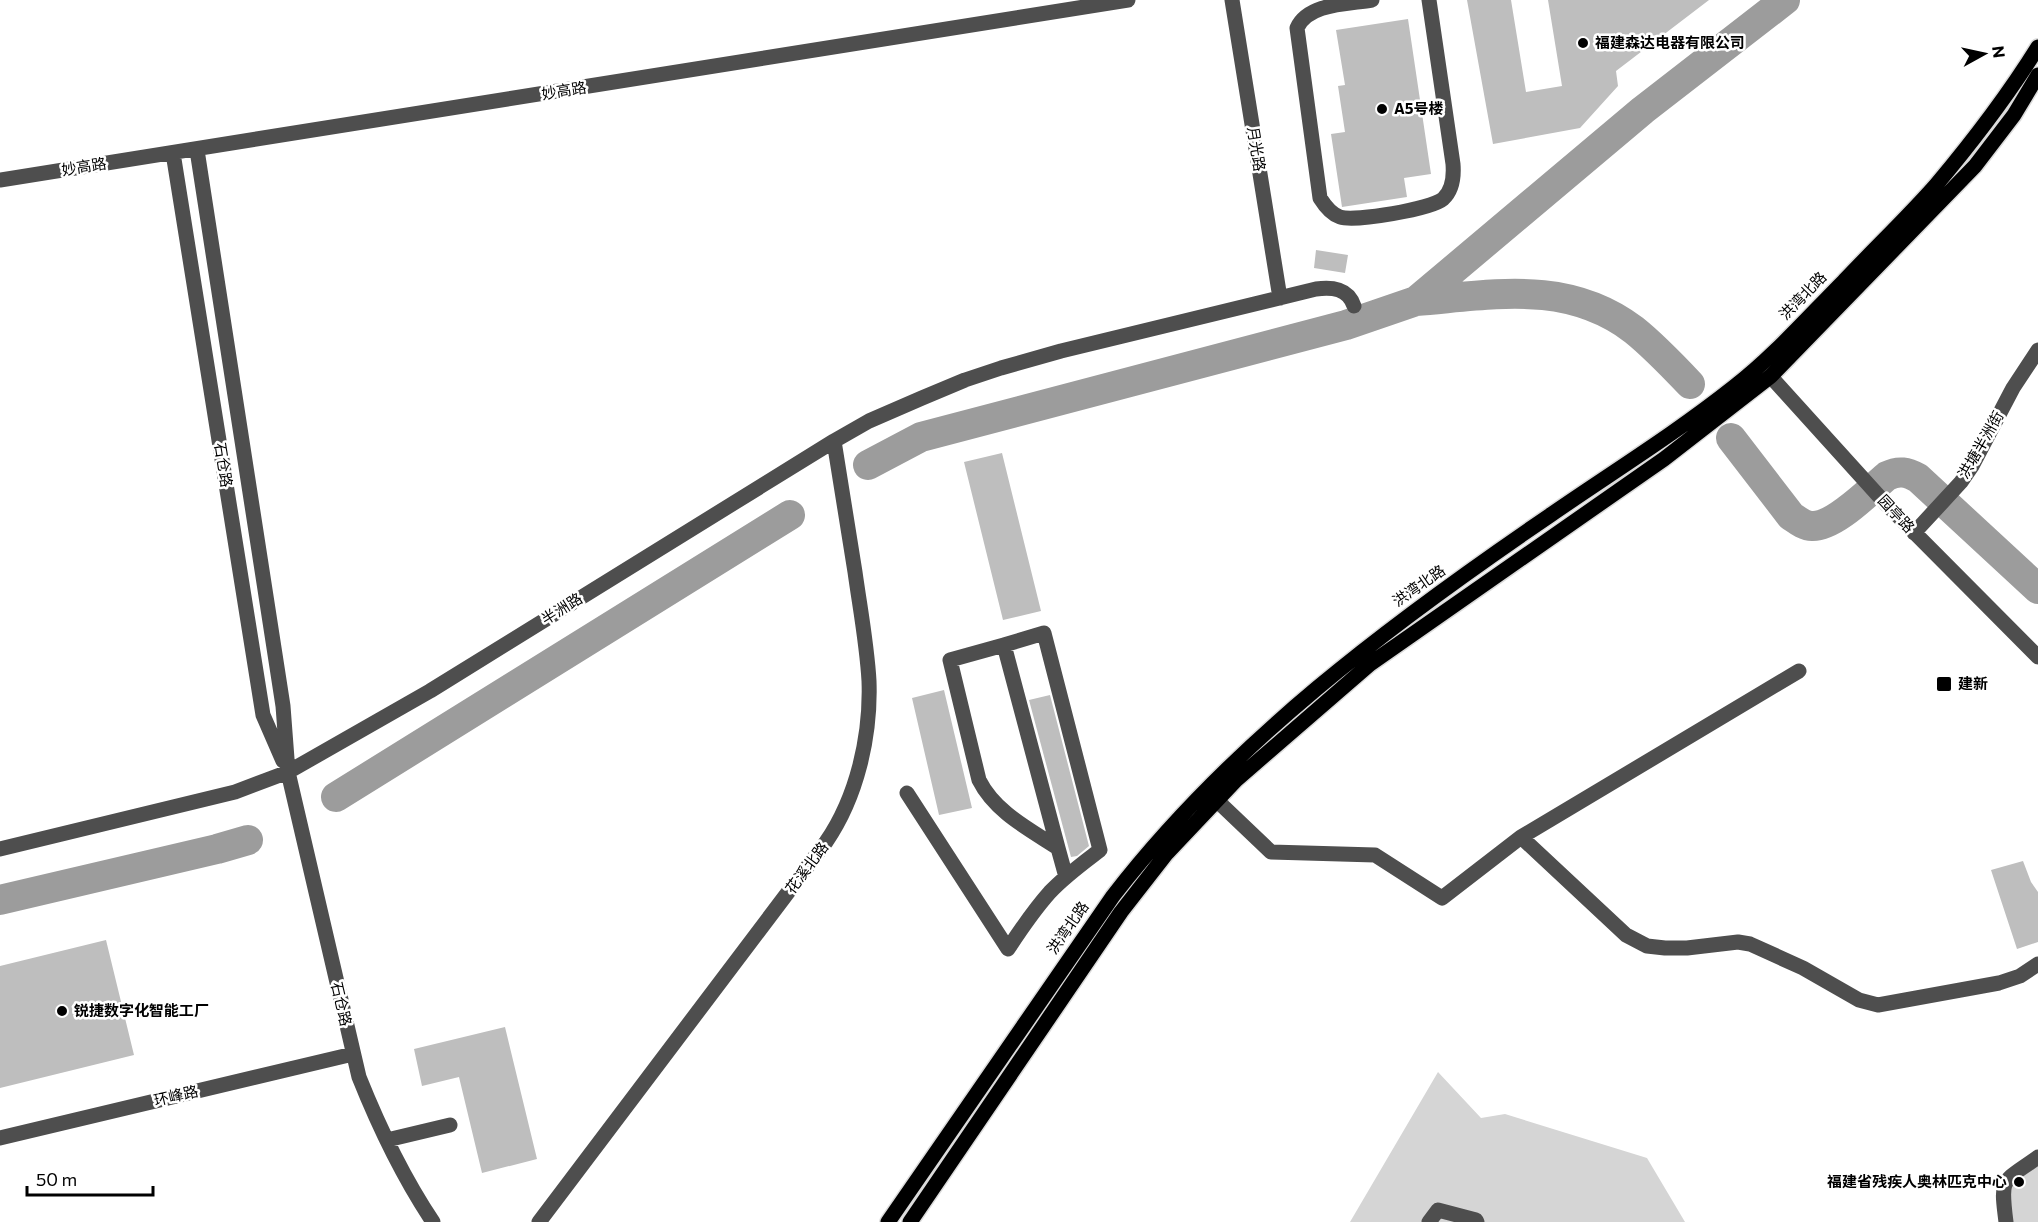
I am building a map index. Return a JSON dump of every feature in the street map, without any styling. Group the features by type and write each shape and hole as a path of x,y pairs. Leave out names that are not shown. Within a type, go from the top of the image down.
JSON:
{"main road":[{"name":"洪湾北路","path":"910,1222 1121,912 1211,796 1276,724 1393,626 1553,513 1656,446 1737,385 1787,339 1934,187 1970,144 2038,47"},
{"name":"洪湾北路","path":"888,1222 1113,896 1145,857 1211,796 1370,664 1664,459 1771,376 1975,166 2013,115 2038,75"}],"street":[{"name":"妙高路","path":"0,180 1128,0"},
{"name":"月光路","path":"1232,0 1280,298"},
{"path":"1372,0 1314,11 1303,18 1296,34 1320,198 1333,213 1347,218 1374,216 1432,205 1442,200 1451,187 1453,164 1429,0"},
{"name":"石仓路","path":"197,150 283,706 288,772 359,1077 387,1140 433,1222"},
{"name":"石仓路","path":"173,153 263,715 288,772"},
{"name":"半洲路","path":"0,849 235,792 288,772 430,691 834,441 869,421 983,374 1061,351 1316,289 1330,288 1344,292 1354,306"},
{"name":"洪塘半洲街","path":"1914,533 1972,466 2013,388 2038,350"},
{"name":"园亭路","path":"1760,364 1886,504 2038,657"},
{"name":"花溪北路","path":"539,1222 826,842 838,825 848,804 866,729 869,684 864,632 834,441"},
{"path":"907,793 1008,948 1036,908 1066,877 1100,850 1044,633 950,660 979,780 987,794 1020,824 1058,848"},
{"path":"1004,645 1066,877"},
{"path":"1211,796 1271,852 1375,855 1442,898 1521,837 1799,671"},
{"path":"1521,837 1635,941 1647,946 1665,948 1687,948 1738,942 1750,944 1803,968 1867,1003 1886,1004 1989,986 2020,976 2038,964"},
{"name":"环峰路","path":"0,1138 353,1054"},
{"path":"387,1140 450,1125"},
{"path":"2006,1222 2003,1184 2038,1157"},
{"path":"1429,1222 1438,1210 1477,1222"}],"shaded area":[{"path":"1438,1072 1481,1118 1505,1114 1647,1158 1685,1222 1350,1222"},
{"name":"福建省残疾人奥林匹克中心","path":"2038,1151 2038,1222 2002,1222 2003,1177"}],"building":[{"name":"福建森达电器有限公司","path":"1467,0 1511,0 1526,92 1562,86 1548,0 1709,0 1616,71 1618,86 1580,128 1493,144"},
{"name":"A5号楼","path":"1408,19 1431,174 1404,178 1407,197 1342,207 1331,134 1345,132 1338,86 1345,85 1336,30"},
{"path":"1316,250 1348,255 1345,273 1314,268"},
{"path":"1002,453 1041,611 1003,620 964,462"},
{"path":"944,690 972,808 939,815 912,698"},
{"path":"1050,695 1089,846 1077,856 1071,857 1029,700"},
{"path":"2023,861 2031,882 2038,892 2038,942 2017,949 1991,870"},
{"name":"锐捷数字化智能工厂","path":"106,940 134,1055 0,1088 0,966"},
{"path":"505,1027 537,1159 482,1173 459,1077 422,1086 414,1049"}],"waterway":[{"path":"868,465 921,437 1346,325 1416,301 1643,110 1785,0"},
{"path":"1416,301 1529,294 1582,303 1609,314 1634,330 1690,384"},
{"path":"1731,438 1791,516 1809,526 1831,521 1891,474 1899,472 1914,476 2038,589"},
{"path":"336,797 790,515"},
{"path":"0,900 248,840"}],"place":[{"name":"福建森达电器有限公司","path":"1583,43"},
{"name":"A5号楼","path":"1382,109"},
{"name":"建新","path":"1944,684"},
{"name":"锐捷数字化智能工厂","path":"62,1011"},
{"name":"福建省残疾人奥林匹克中心","path":"2019,1182"}]}
